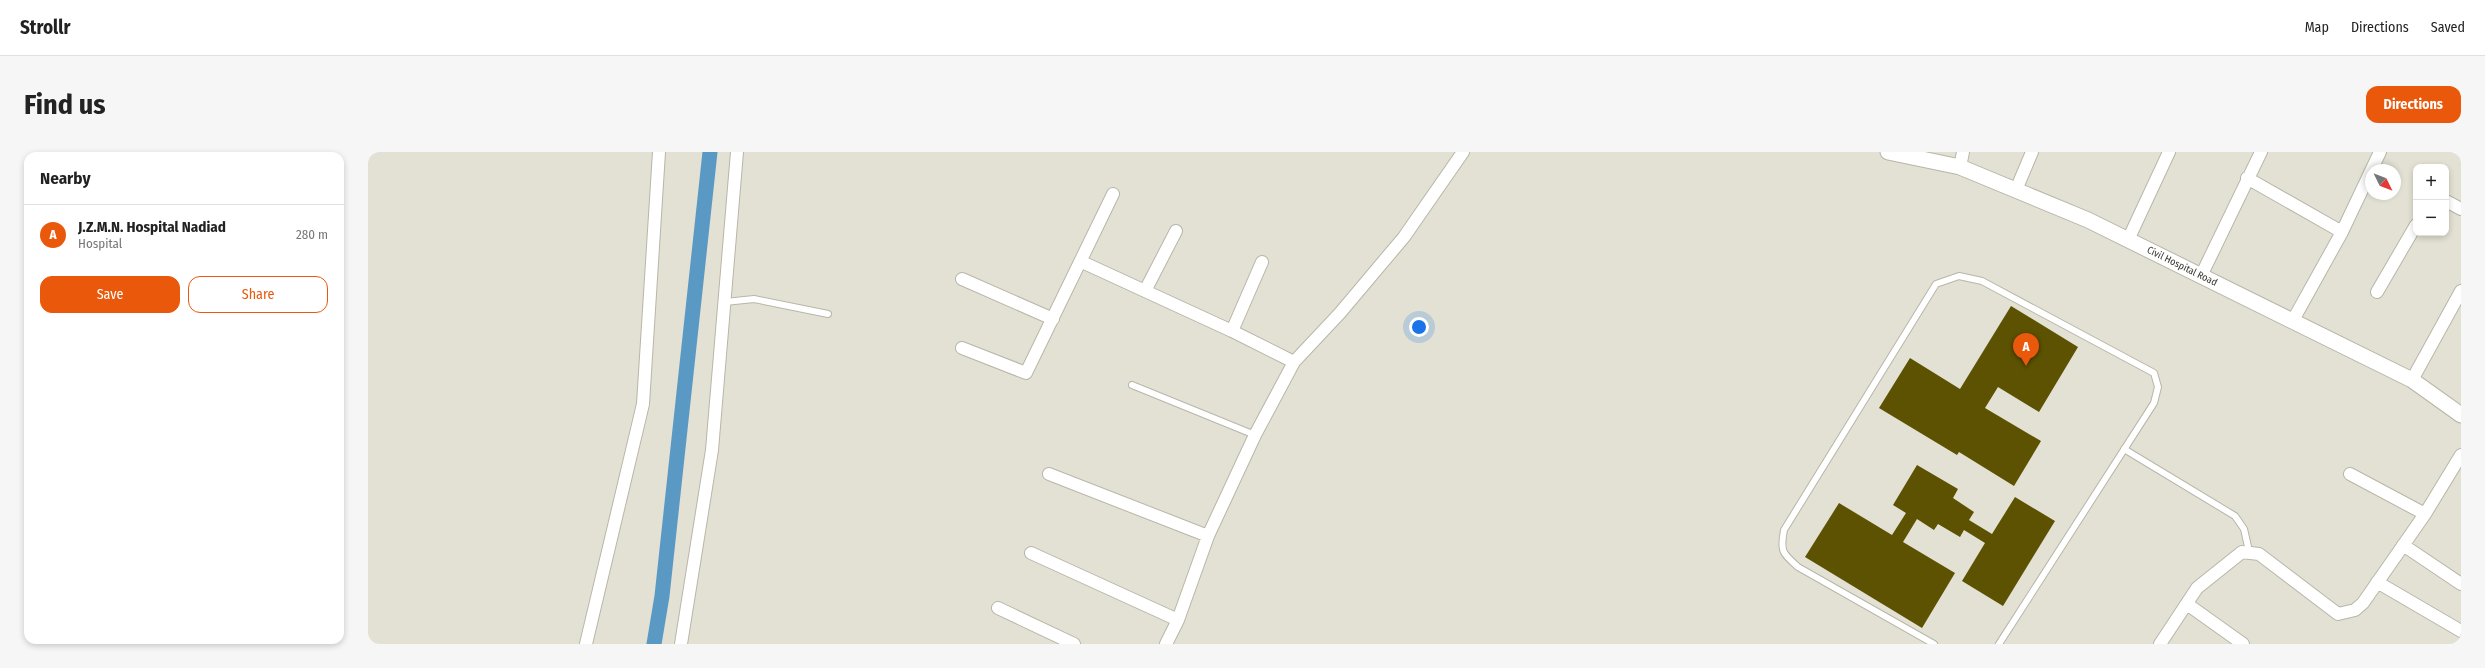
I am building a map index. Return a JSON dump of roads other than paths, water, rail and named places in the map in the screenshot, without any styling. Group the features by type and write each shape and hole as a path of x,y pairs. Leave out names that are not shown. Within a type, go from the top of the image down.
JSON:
{"street":[{"path":"586,644 643,404 659,152"},
{"path":"681,644 712,450 737,152"},
{"path":"1166,644 1178,620 1208,536 1255,435 1294,362 1340,313 1404,237 1463,152"},
{"name":"Civil Hospital Road","path":"1888,152 1960,167 2016,190 2128,240 2412,380 2461,415"},
{"path":"1960,167 1963,152"},
{"path":"2016,190 2032,152"},
{"path":"2128,240 2169,152"},
{"path":"2201,276 2247,178 2262,152"},
{"path":"2292,322 2342,232 2375,154"},
{"path":"2247,178 2342,232"},
{"path":"962,348 1026,373 1082,262 1113,194"},
{"path":"2449,202 2461,208"},
{"path":"2377,292 2413,230"},
{"path":"1145,291 1176,231"},
{"path":"1082,262 1232,330 1294,362"},
{"path":"1232,330 1262,262"},
{"path":"962,279 1053,319"},
{"path":"2412,380 2461,291"},
{"path":"2160,644 2197,588 2242,552 2250,551 2259,554 2338,614 2355,610 2377,582 2425,514 2461,455"},
{"path":"1049,474 1208,536"},
{"path":"2350,474 2425,514"},
{"path":"2403,545 2461,584"},
{"path":"1031,553 1178,620"},
{"path":"2377,582 2461,631"},
{"path":"2187,604 2242,644"},
{"path":"998,608 1074,644"}],"lane":[{"path":"1934,644 1798,567 1785,556 1781,547 1784,530 1936,284 1959,276 1982,281 2154,373 2158,387 2154,402 1999,644"},
{"path":"725,302 754,299 828,314"},
{"path":"1132,385 1255,435"},
{"path":"2124,449 2235,516 2244,529 2250,551"}],"waterway":[{"path":"654,644 662,596 710,152"}],"place":[{"name":"J.Z.M.N. Hospital Nadiad","path":"2026,366"}]}
